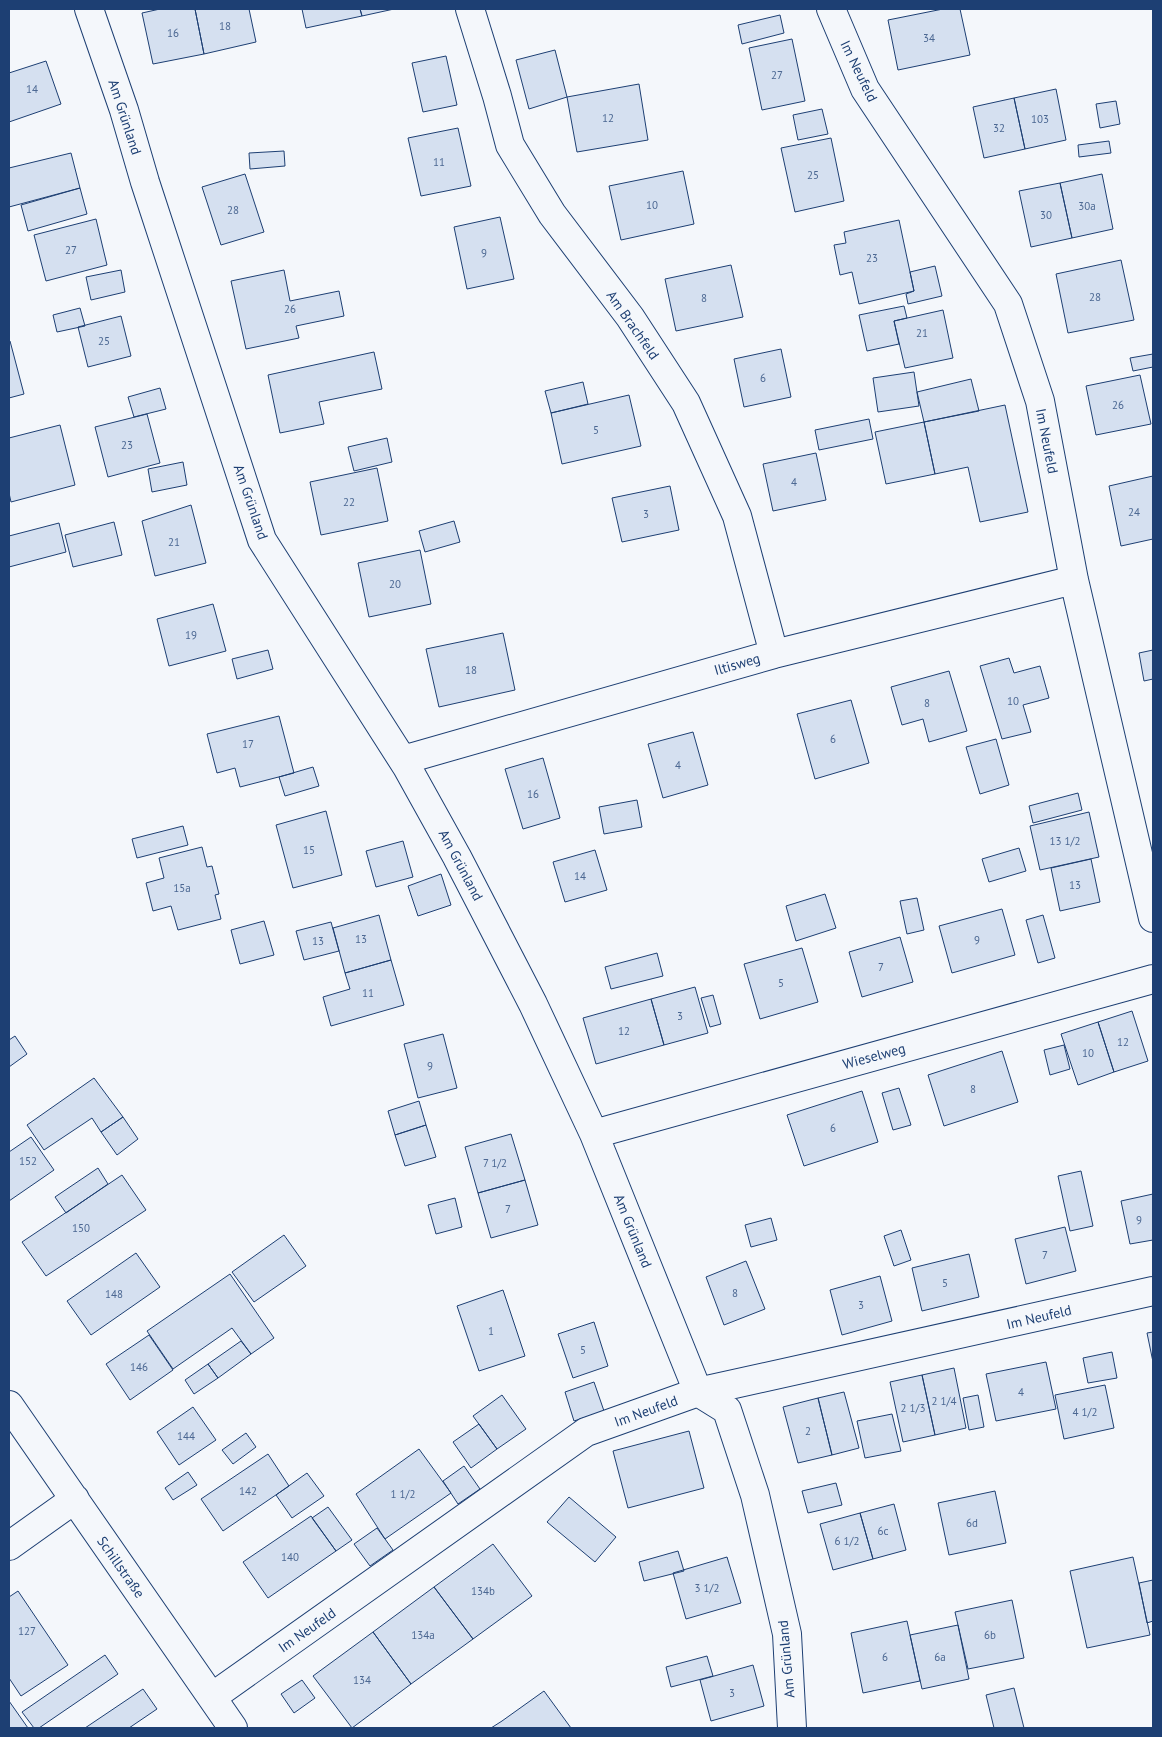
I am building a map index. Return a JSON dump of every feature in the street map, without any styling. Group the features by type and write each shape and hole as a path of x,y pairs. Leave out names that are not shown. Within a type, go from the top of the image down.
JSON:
{"street":[{"name":"Am Grünland","path":"90,9 262,540 403,760 457,857 533,1004 594,1134 698,1392 727,1410 755,1495 787,1634 792,1728"},
{"name":"Am Brachfeld","path":"470,9 510,145 552,214 630,317 686,402 736,516 774,654"},
{"name":"Im Neufeld","path":"831,9 865,90 1008,304 1040,401 1074,580 1153,918"},
{"name":"Iltisweg","path":"403,760 774,654 1074,580"},
{"name":"Wieselweg","path":"594,1134 1153,979"},
{"name":"Im Neufeld","path":"212,1697 586,1432 698,1392 1153,1291"},
{"name":"Schillstraße","path":"9,1405 233,1728"},
{"path":"9,1546 75,1499"}],"building":[{"path":"160,9 195,9 204,54 153,64 142,13"},
{"path":"195,9 249,9 256,42 204,54"},
{"path":"302,9 360,9 362,16 306,28"},
{"path":"360,9 394,9 362,16"},
{"path":"943,9 960,9 970,55 898,70 888,20"},
{"path":"780,15 784,33 742,44 738,25"},
{"path":"792,39 805,101 762,110 749,48"},
{"path":"555,50 567,97 529,109 516,60"},
{"path":"446,56 457,105 423,112 412,63"},
{"path":"46,61 61,104 9,122 9,73"},
{"path":"639,84 648,140 577,152 567,97"},
{"path":"1056,89 1066,140 1025,149 1014,98"},
{"path":"1014,98 1025,149 984,158 973,107"},
{"path":"1116,101 1120,124 1100,128 1096,104"},
{"path":"822,109 828,134 798,140 793,115"},
{"path":"458,128 471,186 421,196 408,138"},
{"path":"831,138 844,201 795,212 781,148"},
{"path":"1109,141 1111,153 1079,157 1078,145"},
{"path":"284,151 285,166 250,169 249,153"},
{"path":"71,153 80,188 9,207 9,168"},
{"path":"683,171 694,224 621,240 609,186"},
{"path":"245,174 264,232 221,245 202,187"},
{"path":"1102,174 1113,229 1072,238 1060,183"},
{"path":"1060,183 1072,238 1031,247 1019,191"},
{"path":"80,188 87,214 28,231 21,205"},
{"path":"500,217 514,279 467,289 454,227"},
{"path":"96,219 107,265 46,281 34,235"},
{"path":"899,220 914,291 859,304 852,272 840,275 834,245 846,243 844,232"},
{"path":"1121,260 1134,320 1068,333 1056,274"},
{"path":"731,265 743,317 676,331 665,279"},
{"path":"935,266 942,296 908,304 906,294 914,291 910,272"},
{"path":"121,270 125,292 91,300 86,277"},
{"path":"284,270 290,301 339,291 344,316 296,326 299,338 246,349 231,281"},
{"path":"904,306 907,318 894,321 899,344 867,351 859,315"},
{"path":"80,308 85,326 57,332 53,315"},
{"path":"943,310 953,358 905,368 894,321"},
{"path":"121,316 131,356 88,367 78,327"},
{"path":"9,341 24,394 9,398"},
{"path":"781,349 791,397 744,407 734,359"},
{"path":"374,352 382,389 319,402 324,424 280,433 268,375"},
{"path":"1153,354 1153,367 1133,371 1130,358"},
{"path":"914,372 919,406 878,412 873,378"},
{"path":"1140,375 1151,424 1096,435 1086,386"},
{"path":"971,379 979,411 924,422 917,392"},
{"path":"583,382 588,404 551,413 545,391"},
{"path":"160,388 166,409 134,417 128,397"},
{"path":"629,395 641,446 562,464 551,413"},
{"path":"1005,405 1028,512 980,522 968,467 935,474 924,422"},
{"path":"147,414 160,463 108,477 95,427"},
{"path":"869,419 873,439 819,450 815,430"},
{"path":"924,422 935,474 886,484 875,432"},
{"path":"60,425 75,485 11,502 9,493 9,438"},
{"path":"387,438 392,462 354,471 348,447"},
{"path":"816,453 826,500 773,511 763,464"},
{"path":"183,462 187,485 152,492 148,469"},
{"path":"377,468 388,521 321,535 310,482"},
{"path":"1153,476 1153,539 1121,546 1109,486"},
{"path":"670,486 679,530 622,542 612,498"},
{"path":"191,505 206,563 155,576 142,521"},
{"path":"454,521 460,542 425,552 419,531"},
{"path":"114,522 122,555 73,567 65,535"},
{"path":"59,523 66,552 9,567 9,536"},
{"path":"420,550 431,604 369,617 358,563"},
{"path":"213,604 226,651 169,666 157,619"},
{"path":"503,633 515,690 439,707 426,649"},
{"path":"268,650 273,669 237,679 232,659"},
{"path":"1153,650 1153,679 1144,681 1139,653"},
{"path":"1009,658 1014,673 1040,666 1049,698 1023,705 1031,732 1002,739 980,666"},
{"path":"949,671 967,731 929,742 923,719 902,725 891,687"},
{"path":"851,700 869,763 815,779 797,714"},
{"path":"279,716 294,773 240,787 235,768 217,773 207,734"},
{"path":"693,732 708,785 663,798 648,744"},
{"path":"996,739 1009,785 980,794 966,747"},
{"path":"543,758 560,818 523,829 505,769"},
{"path":"313,767 319,786 285,796 279,777"},
{"path":"1078,793 1082,810 1033,823 1029,806"},
{"path":"637,800 642,827 604,834 599,807"},
{"path":"326,811 342,875 293,888 276,825"},
{"path":"1089,812 1099,857 1040,870 1030,826"},
{"path":"183,826 188,845 137,858 132,839"},
{"path":"403,841 413,877 376,887 366,851"},
{"path":"202,847 207,867 212,866 219,894 215,895 221,919 178,930 171,906 153,911 146,883 164,878 159,858"},
{"path":"1019,848 1026,871 989,882 982,859"},
{"path":"595,850 607,890 565,902 553,862"},
{"path":"1091,859 1100,902 1060,911 1051,868"},
{"path":"441,874 451,905 418,916 408,886"},
{"path":"825,894 836,928 796,941 786,906"},
{"path":"917,898 924,930 907,934 900,901"},
{"path":"1002,909 1015,955 952,973 939,926"},
{"path":"379,915 391,960 345,973 333,928"},
{"path":"1043,915 1055,958 1038,963 1026,920"},
{"path":"264,921 274,955 240,964 231,930"},
{"path":"331,922 339,951 304,960 296,931"},
{"path":"900,937 913,982 862,997 849,952"},
{"path":"802,948 818,1002 760,1019 744,964"},
{"path":"657,953 663,976 611,989 605,967"},
{"path":"391,960 404,1005 331,1026 323,997 350,989 345,973"},
{"path":"695,987 708,1033 664,1045 651,999"},
{"path":"713,995 721,1024 710,1027 701,998"},
{"path":"651,999 664,1045 596,1064 583,1018"},
{"path":"1132,1011 1148,1061 1114,1072 1098,1022"},
{"path":"1098,1022 1114,1072 1078,1085 1061,1034"},
{"path":"443,1034 457,1088 418,1098 404,1044"},
{"path":"15,1036 27,1054 9,1067 9,1040"},
{"path":"1064,1045 1070,1069 1050,1075 1044,1050"},
{"path":"1002,1051 1018,1102 944,1126 928,1075"},
{"path":"94,1078 123,1117 101,1132 92,1118 44,1150 27,1125"},
{"path":"899,1088 911,1125 893,1130 882,1093"},
{"path":"862,1091 878,1142 804,1166 787,1115"},
{"path":"419,1101 426,1125 395,1135 388,1111"},
{"path":"123,1117 138,1139 117,1155 101,1132"},
{"path":"426,1125 436,1157 405,1166 395,1135"},
{"path":"511,1134 525,1180 478,1193 465,1147"},
{"path":"31,1137 54,1170 9,1201 9,1152"},
{"path":"98,1168 108,1184 66,1213 55,1197"},
{"path":"1081,1171 1093,1226 1070,1231 1058,1176"},
{"path":"122,1175 146,1210 46,1276 22,1242"},
{"path":"525,1180 538,1225 491,1238 478,1193"},
{"path":"1153,1194 1153,1240 1130,1244 1121,1201"},
{"path":"455,1198 462,1227 436,1234 428,1205"},
{"path":"771,1218 777,1240 751,1247 745,1225"},
{"path":"1065,1227 1076,1271 1026,1284 1015,1239"},
{"path":"901,1230 911,1260 894,1266 884,1236"},
{"path":"284,1235 306,1266 254,1302 232,1272"},
{"path":"136,1253 160,1287 91,1335 67,1301"},
{"path":"969,1254 979,1297 922,1311 912,1268"},
{"path":"746,1261 765,1309 724,1325 706,1277"},
{"path":"230,1274 274,1338 251,1354 232,1328 173,1369 147,1331"},
{"path":"880,1276 892,1321 842,1335 830,1290"},
{"path":"503,1290 525,1356 479,1371 457,1306"},
{"path":"594,1322 608,1366 573,1378 558,1334"},
{"path":"1153,1332 1153,1362 1147,1333"},
{"path":"149,1335 173,1370 130,1400 106,1364"},
{"path":"241,1341 251,1354 218,1378 208,1364"},
{"path":"1112,1352 1117,1378 1088,1383 1083,1358"},
{"path":"1046,1362 1056,1409 996,1421 986,1374"},
{"path":"208,1364 218,1378 194,1394 185,1380"},
{"path":"954,1368 966,1428 935,1435 922,1375"},
{"path":"922,1375 935,1435 903,1442 890,1382"},
{"path":"594,1382 604,1411 574,1421 565,1392"},
{"path":"1105,1385 1114,1428 1064,1439 1055,1395"},
{"path":"844,1392 859,1448 832,1455 818,1398"},
{"path":"502,1395 526,1429 497,1449 473,1416"},
{"path":"978,1395 984,1427 969,1430 963,1398"},
{"path":"818,1398 832,1455 798,1463 783,1407"},
{"path":"193,1407 216,1440 179,1465 157,1432"},
{"path":"892,1414 901,1451 865,1458 857,1421"},
{"path":"479,1424 497,1449 471,1468 453,1442"},
{"path":"689,1431 704,1488 628,1508 613,1451"},
{"path":"246,1433 256,1447 233,1464 222,1450"},
{"path":"419,1449 451,1493 385,1539 356,1494"},
{"path":"268,1454 289,1486 223,1531 201,1499"},
{"path":"464,1466 480,1489 458,1504 443,1481"},
{"path":"188,1472 197,1485 173,1500 165,1488"},
{"path":"307,1473 324,1496 292,1518 276,1495"},
{"path":"836,1483 842,1505 808,1513 802,1491"},
{"path":"995,1491 1006,1543 949,1555 938,1503"},
{"path":"569,1497 616,1537 595,1562 547,1522"},
{"path":"894,1504 906,1550 873,1559 860,1513"},
{"path":"328,1507 352,1540 336,1551 312,1518"},
{"path":"860,1513 873,1559 833,1570 820,1524"},
{"path":"311,1516 336,1551 268,1598 243,1562"},
{"path":"377,1528 393,1550 370,1566 354,1544"},
{"path":"493,1544 532,1596 473,1639 434,1587"},
{"path":"678,1551 684,1571 644,1581 639,1562"},
{"path":"727,1557 741,1603 686,1619 673,1573"},
{"path":"1133,1557 1150,1635 1087,1648 1070,1571"},
{"path":"1153,1580 1153,1621 1147,1623 1139,1583"},
{"path":"434,1587 473,1639 411,1684 373,1632"},
{"path":"18,1591 68,1665 21,1696 9,1678 9,1597"},
{"path":"1012,1600 1024,1658 968,1669 955,1612"},
{"path":"907,1621 920,1681 863,1693 851,1633"},
{"path":"958,1625 969,1679 922,1689 910,1635"},
{"path":"373,1632 411,1684 352,1728 313,1676"},
{"path":"105,1655 118,1674 39,1728 34,1728 22,1712"},
{"path":"707,1656 713,1676 671,1687 666,1667"},
{"path":"753,1665 764,1706 711,1721 700,1680"},
{"path":"302,1680 315,1698 294,1713 281,1694"},
{"path":"1014,1688 1024,1728 994,1728 986,1695"},
{"path":"143,1689 157,1709 129,1728 85,1728"},
{"path":"544,1691 571,1728 491,1728 502,1721"},
{"path":"9,1701 28,1728 9,1728"}]}
